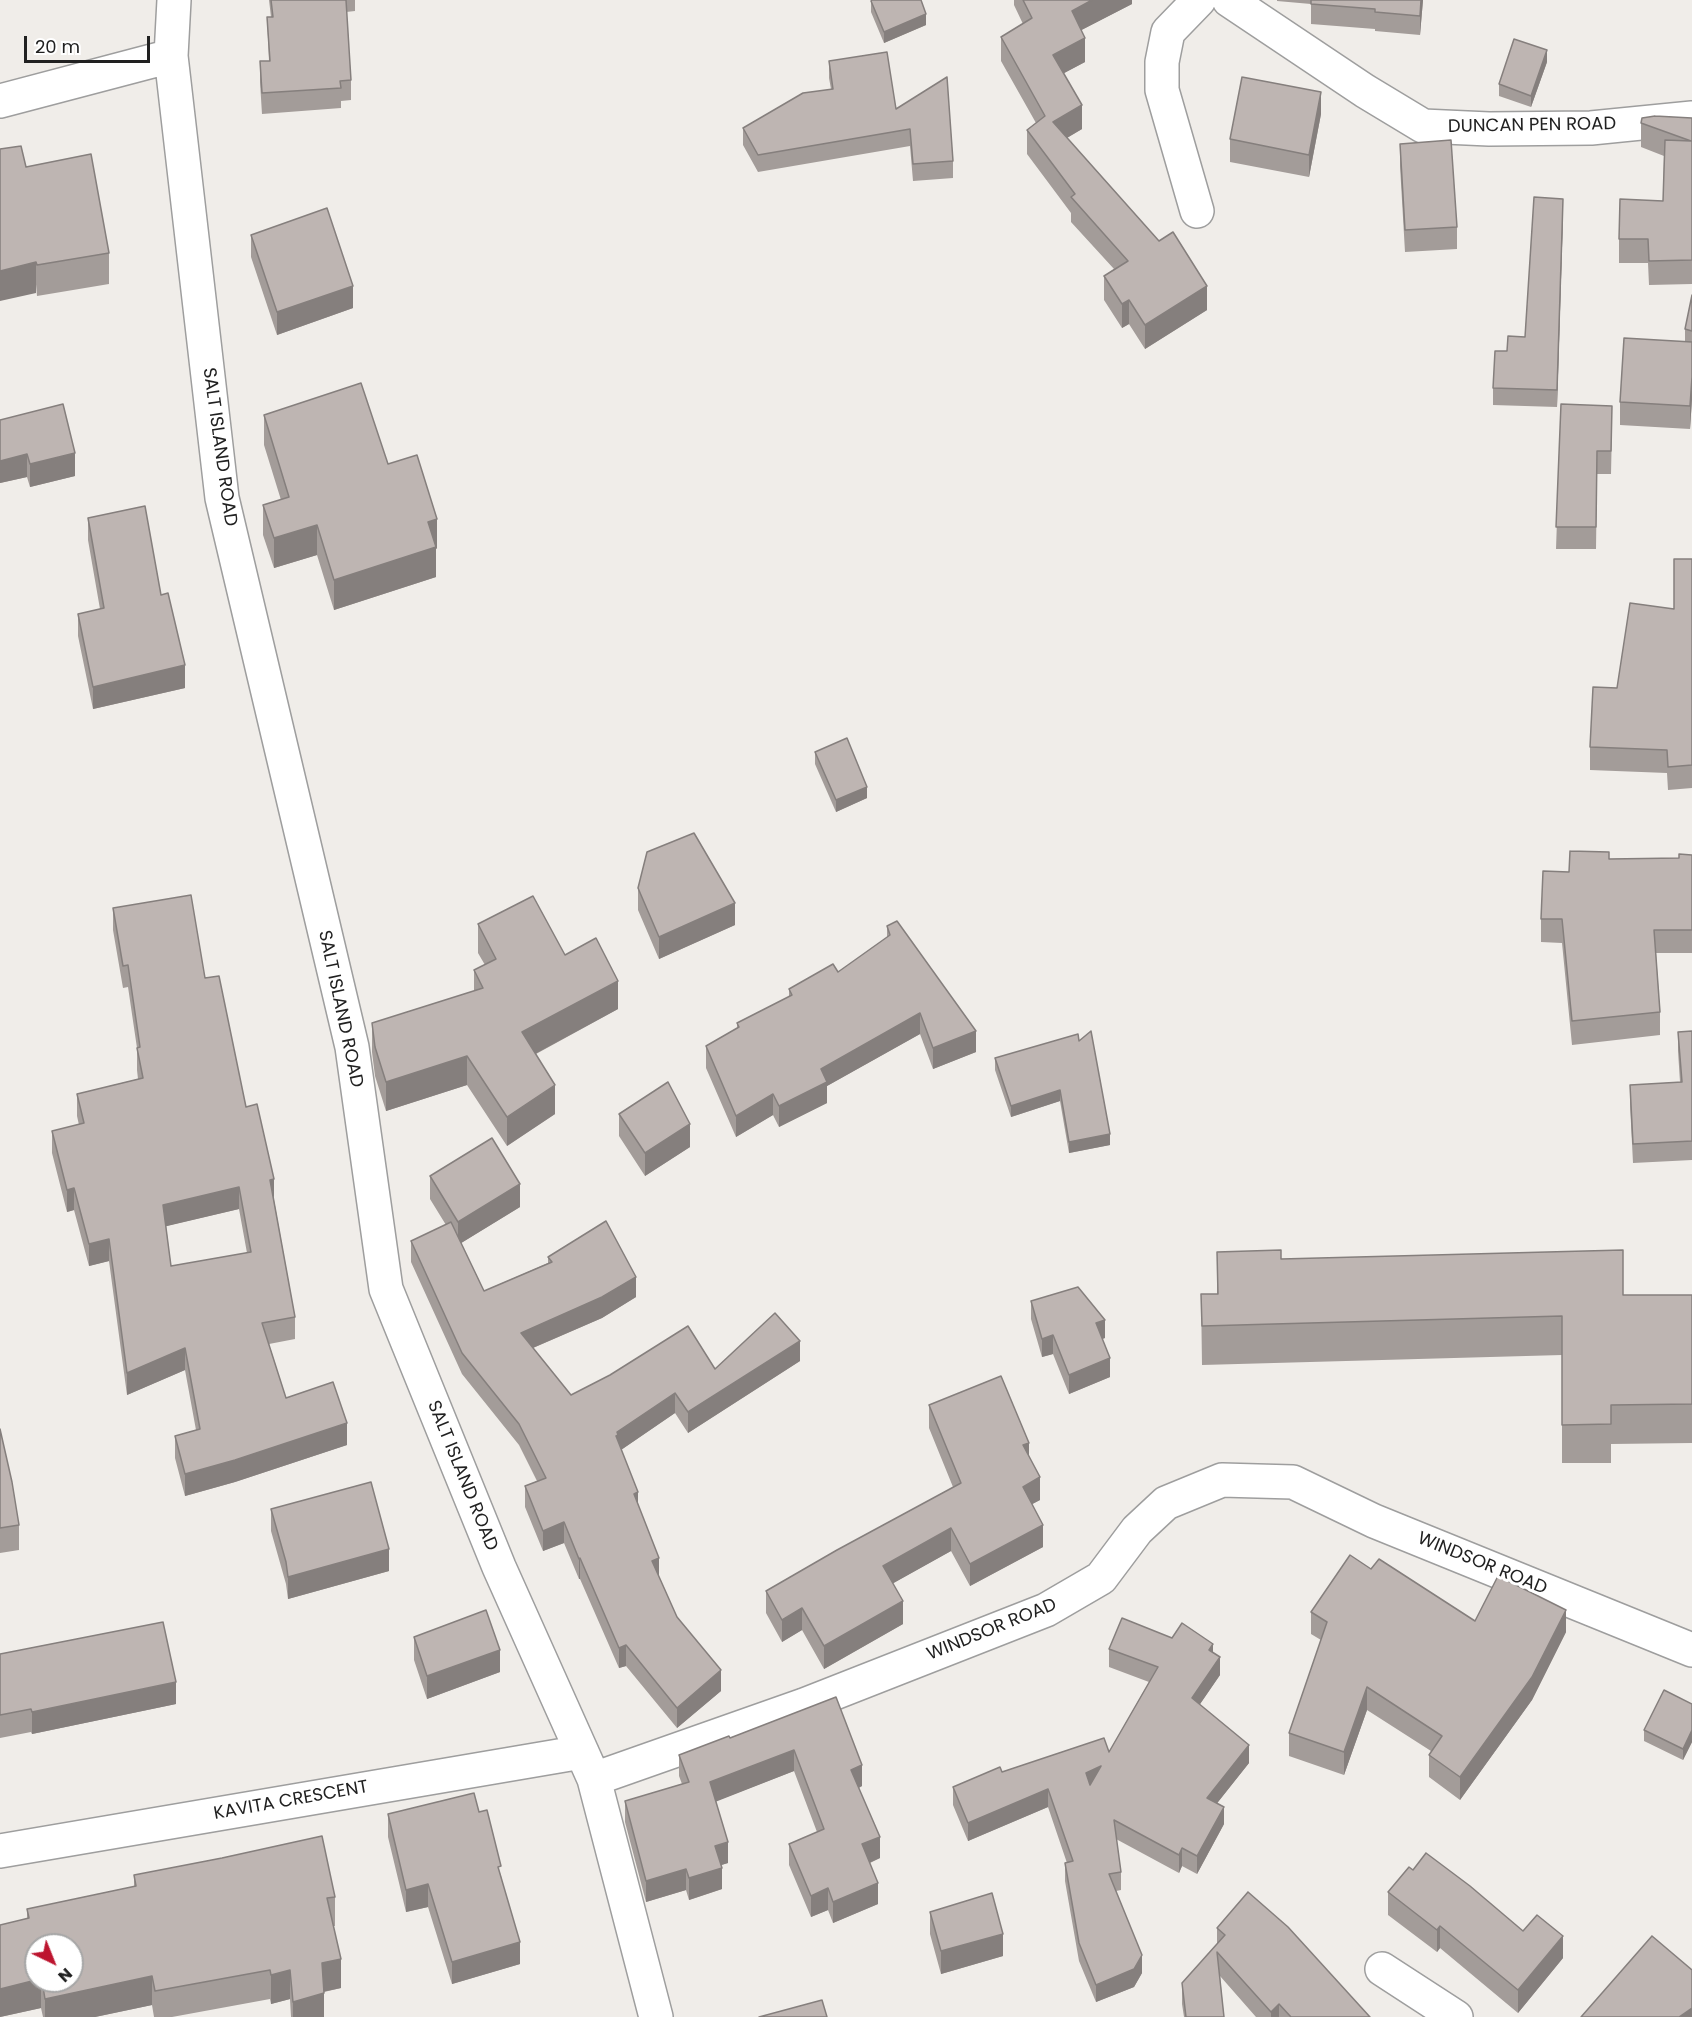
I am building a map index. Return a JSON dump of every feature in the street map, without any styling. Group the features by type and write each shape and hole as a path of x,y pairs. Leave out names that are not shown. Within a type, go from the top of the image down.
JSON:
{"street":[{"name":"SALT ISLAND ROAD","path":"174,0 171,56 222,498 352,1047 386,1289 500,1567 588,1766 656,2017"},
{"path":"1197,211 1162,90 1162,62 1168,32 1199,0"},
{"name":"DUNCAN PEN ROAD","path":"1229,0 1365,91 1423,126 1489,129 1591,128 1692,118"},
{"path":"0,101 171,56"},
{"name":"WINDSOR ROAD","path":"588,1766 804,1705 1046,1610 1101,1578 1137,1530 1166,1503 1222,1480 1293,1482 1374,1521 1692,1650"},
{"name":"KAVITA CRESCENT","path":"0,1851 588,1766"},
{"path":"1382,1970 1456,2017"}],"building":[{"path":"271,0 346,0 351,80 340,81 341,88 262,93 260,61 270,61 267,17 273,17"},
{"path":"872,0 921,0 926,14 884,32"},
{"path":"1023,0 1092,0 1072,11 1085,38 1053,55 1082,105 1053,122 1159,241 1173,232 1207,286 1145,325 1129,300 1122,304 1104,276 1128,261 1071,197 1075,194 1027,130 1045,116 1001,37 1032,18"},
{"path":"1311,0 1421,0 1420,16 1375,12 1375,9 1311,4"},
{"path":"1514,39 1547,50 1531,96 1499,84"},
{"path":"887,52 896,109 947,77 953,161 913,164 910,129 758,155 743,128 803,93 833,89 829,61"},
{"path":"1242,77 1321,92 1309,155 1230,139"},
{"path":"1655,116 1692,118 1692,260 1649,261 1648,239 1619,239 1620,199 1663,201 1665,140 1691,141 1641,123 1642,118"},
{"path":"1451,140 1457,227 1405,230 1400,144"},
{"path":"21,146 26,167 91,154 109,253 37,265 36,262 0,271 0,149"},
{"path":"1534,197 1563,199 1557,390 1493,388 1495,351 1507,351 1508,336 1525,337"},
{"path":"327,208 353,286 277,312 251,235"},
{"path":"1692,295 1692,331 1685,329"},
{"path":"1624,338 1692,342 1690,406 1620,402"},
{"path":"361,383 388,464 417,455 437,519 428,522 436,547 334,580 317,525 274,538 263,505 289,497 264,415"},
{"path":"63,404 75,453 30,464 27,454 0,461 0,420"},
{"path":"1561,404 1612,406 1611,451 1597,451 1596,527 1556,527"},
{"path":"145,506 161,595 168,593 185,665 93,687 78,614 104,608 88,518"},
{"path":"1674,559 1692,559 1692,765 1668,767 1667,750 1590,747 1593,687 1617,688 1630,603 1674,609"},
{"path":"847,738 867,787 836,800 815,752"},
{"path":"694,833 735,903 659,937 638,888 647,852"},
{"path":"1570,851 1609,852 1609,859 1679,858 1679,854 1692,855 1692,930 1654,930 1660,1012 1572,1021 1562,919 1541,919 1543,871 1569,872"},
{"path":"191,895 205,978 219,976 246,1107 257,1104 274,1179 270,1180 295,1317 262,1323 286,1398 333,1382 347,1423 185,1474 175,1436 200,1429 185,1348 127,1373 109,1239 89,1244 74,1188 67,1190 52,1131 84,1123 77,1094 143,1078 137,1048 140,1047 128,965 123,966 113,908","holes":["239,1187 251,1252 171,1266 163,1205"]},
{"path":"533,896 565,955 596,938 618,981 522,1032 555,1085 507,1117 467,1056 386,1082 375,1047 372,1023 483,988 474,970 496,959 478,924"},
{"path":"897,921 976,1031 933,1048 920,1013 821,1069 827,1082 779,1106 773,1094 736,1116 706,1046 739,1027 737,1023 792,995 789,989 833,964 838,972 890,935 887,926"},
{"path":"1091,1031 1110,1134 1069,1142 1060,1090 1011,1106 995,1058 1078,1034 1079,1041"},
{"path":"1692,1031 1692,1141 1633,1144 1630,1085 1682,1082 1678,1032"},
{"path":"668,1082 690,1124 645,1153 619,1114"},
{"path":"492,1138 520,1184 458,1222 430,1176"},
{"path":"606,1221 636,1277 602,1297 521,1333 571,1395 610,1375 688,1326 715,1369 775,1313 800,1341 688,1412 675,1393 617,1432 616,1436 638,1492 634,1494 659,1558 652,1561 677,1617 721,1670 677,1708 626,1645 619,1648 564,1522 543,1531 525,1486 546,1478 519,1424 462,1353 411,1241 451,1222 484,1291 552,1262 548,1257"},
{"path":"1281,1250 1281,1259 1623,1250 1623,1295 1692,1295 1692,1404 1611,1405 1611,1424 1562,1425 1562,1316 1202,1326 1201,1294 1218,1294 1217,1252"},
{"path":"1078,1287 1105,1320 1096,1323 1110,1358 1069,1375 1053,1335 1042,1339 1031,1301"},
{"path":"1001,1376 1029,1443 1023,1445 1040,1477 1023,1487 1043,1525 970,1564 951,1528 883,1566 903,1601 824,1646 802,1608 782,1620 766,1591 961,1483 929,1405"},
{"path":"0,1429 19,1525 0,1528"},
{"path":"371,1482 389,1549 288,1577 271,1509"},
{"path":"1350,1555 1371,1569 1379,1559 1475,1621 1498,1576 1566,1610 1532,1677 1460,1777 1429,1755 1442,1736 1367,1687 1344,1752 1289,1733 1327,1622 1311,1612"},
{"path":"486,1610 500,1650 427,1676 414,1637"},
{"path":"1122,1618 1172,1638 1182,1623 1213,1644 1209,1650 1220,1657 1192,1698 1249,1745 1207,1798 1224,1807 1197,1856 1182,1848 1179,1855 1114,1820 1121,1872 1109,1874 1142,1955 1134,1969 1096,1985 1079,1943 1065,1863 1073,1861 1048,1789 968,1823 953,1787 1000,1767 1002,1772 1104,1738 1109,1752 1158,1667 1109,1649","holes":["1101,1766 1090,1785 1086,1773"]},
{"path":"163,1622 176,1682 32,1712 31,1709 0,1715 0,1654"},
{"path":"1664,1690 1692,1704 1692,1730 1683,1749 1644,1730"},
{"path":"836,1697 862,1765 851,1770 880,1837 862,1844 878,1883 833,1902 828,1888 811,1896 789,1844 824,1829 794,1750 710,1782 728,1842 715,1846 722,1868 689,1878 686,1869 646,1881 625,1801 689,1782 679,1755"},
{"path":"474,1793 479,1812 487,1810 501,1866 498,1867 520,1942 452,1962 428,1884 406,1890 388,1814"},
{"path":"322,1836 335,1897 327,1898 341,1959 322,1963 324,1993 293,2002 290,1970 271,1975 270,1970 155,1991 152,1976 84,1991 84,1933 24,1933 24,1983 0,1989 0,1925 29,1918 27,1909 136,1886 134,1875"},
{"path":"1426,1853 1470,1886 1523,1931 1537,1915 1563,1936 1518,1990 1440,1926 1437,1930 1388,1892 1409,1867 1413,1870"},
{"path":"1248,1892 1288,1927 1370,2017 1291,2017 1279,2004 1271,2012 1217,1952 1224,2017 1186,2017 1182,1983 1225,1935 1217,1928"},
{"path":"992,1893 1003,1934 941,1951 930,1912"},
{"path":"1652,1936 1692,1970 1692,2008 1679,2017 1581,2017"},
{"path":"44,1993 73,1993 45,1999"},
{"path":"822,2000 827,2017 759,2017"}]}
